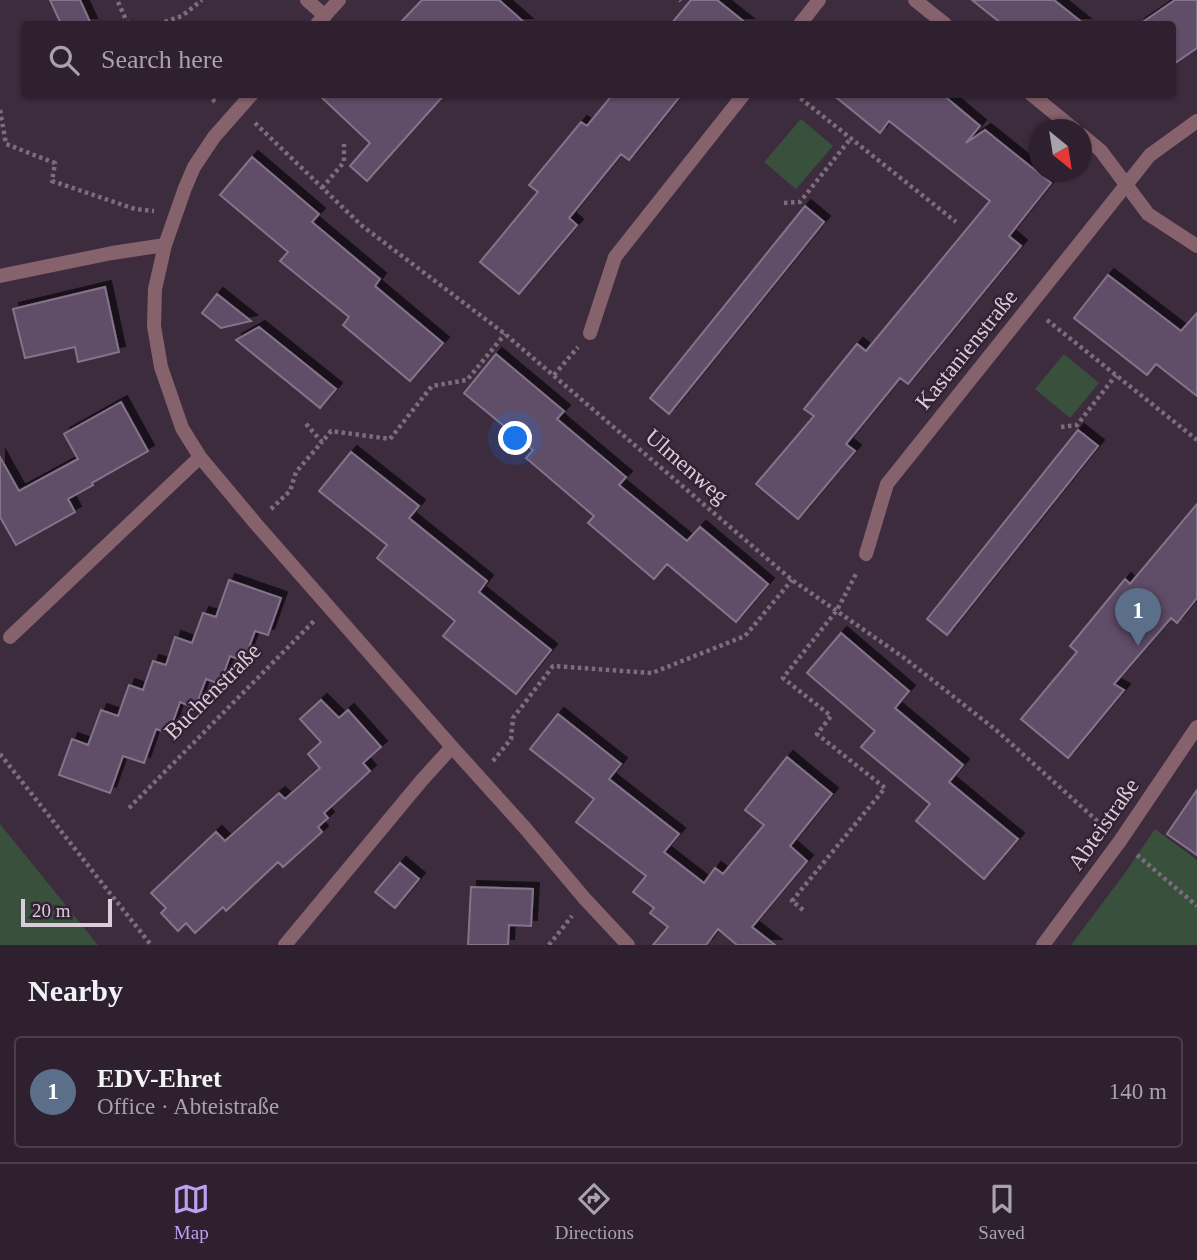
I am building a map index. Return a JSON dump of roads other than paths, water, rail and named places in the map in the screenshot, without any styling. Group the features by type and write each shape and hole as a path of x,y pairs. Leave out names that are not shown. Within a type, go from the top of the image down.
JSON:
{"street":[{"path":"307,0 321,20 339,0"},
{"path":"802,21 819,0"},
{"path":"915,0 941,21"},
{"path":"248,98 214,136 194,167 165,245 155,289 154,326 161,367 182,428 200,457 256,524 628,945"},
{"path":"590,333 615,257 741,98"},
{"path":"1036,98 1062,119"},
{"name":"Kastanienstraße","path":"866,554 887,484 1150,155 1197,121"},
{"path":"1092,143 1101,151 1148,214 1197,247"},
{"path":"0,276 165,245"},
{"path":"10,637 200,457"},
{"name":"Abteistraße","path":"1043,945 1120,841 1197,727"},
{"path":"285,945 452,747"}],"place":[{"name":"EDV-Ehret","path":"1138,646"}]}
